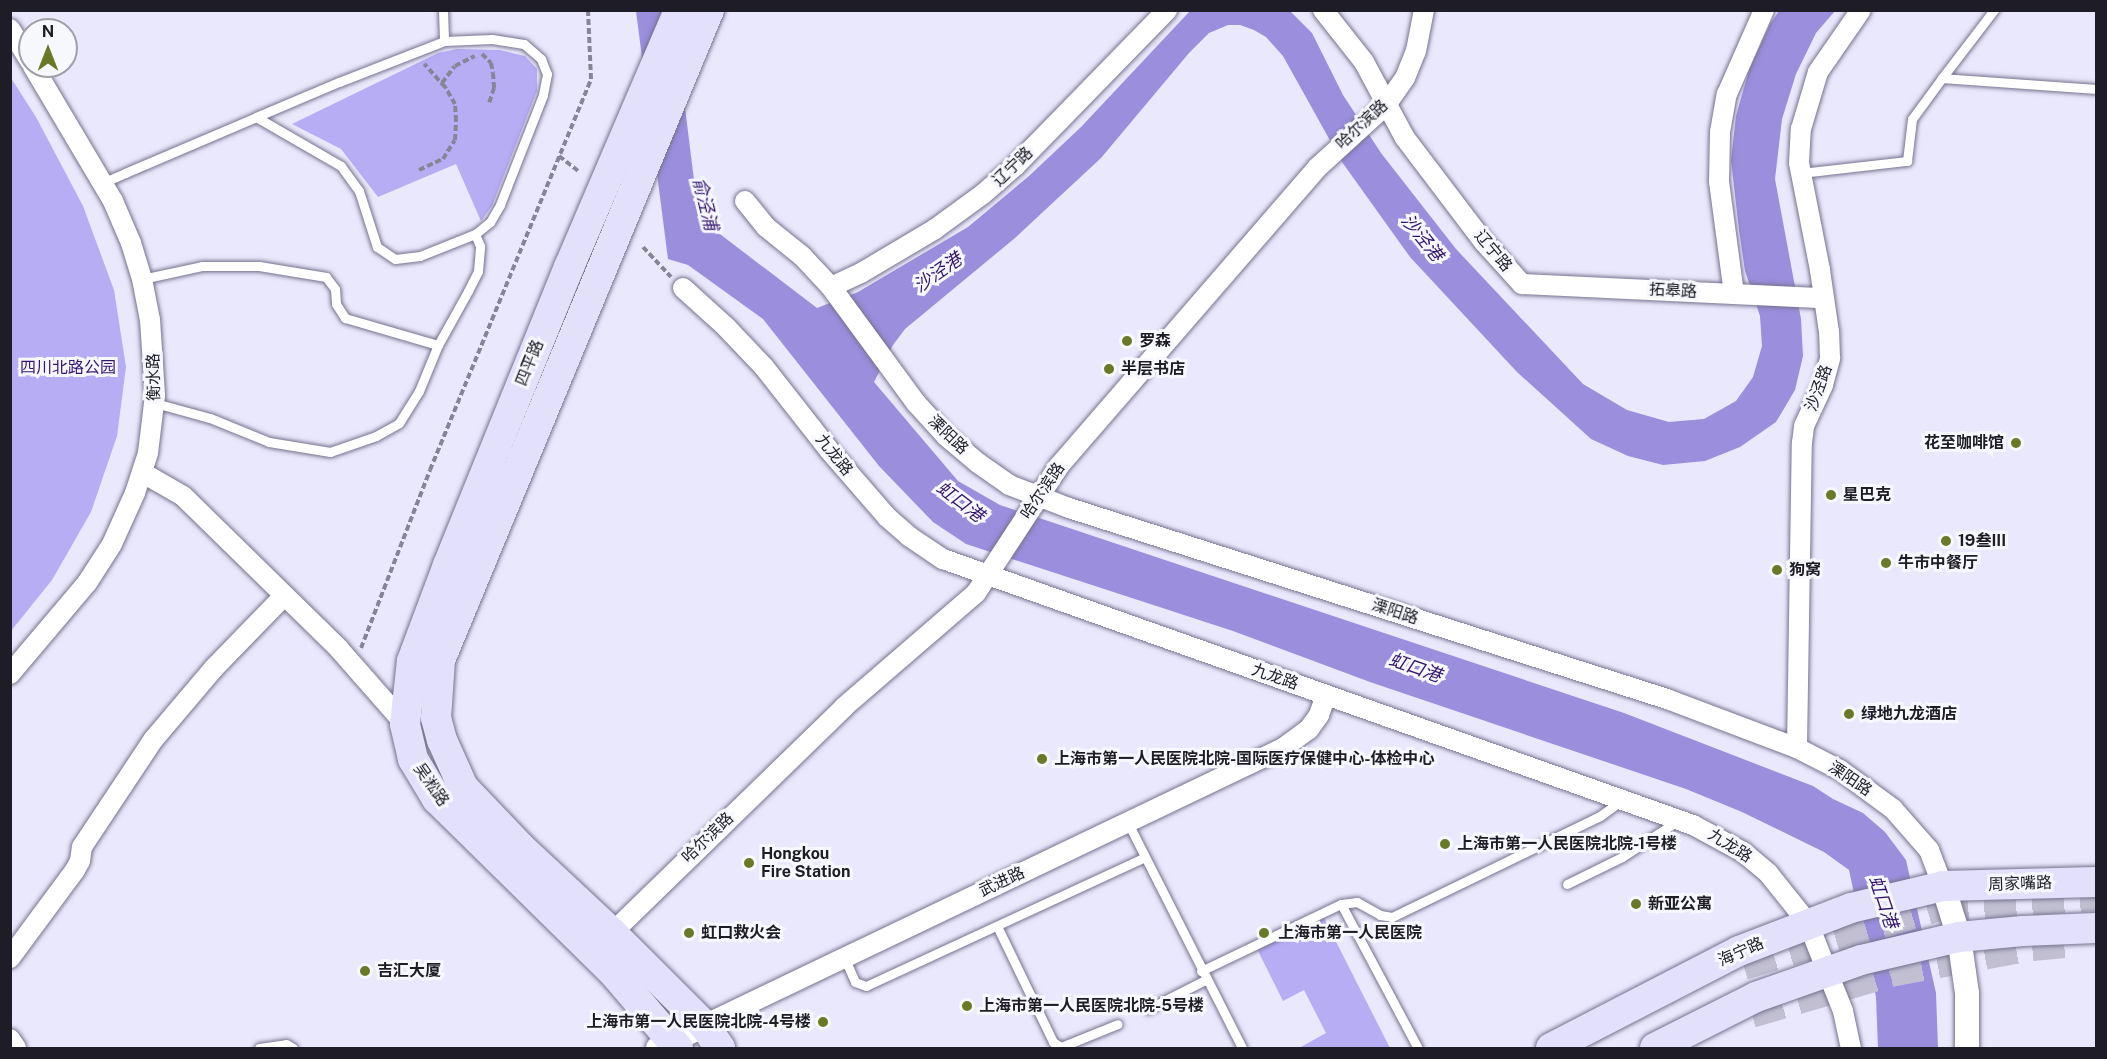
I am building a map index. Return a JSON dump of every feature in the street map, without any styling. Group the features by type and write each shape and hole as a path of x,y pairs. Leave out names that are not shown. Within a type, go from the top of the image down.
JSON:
{"main road":[{"name":"四平路","path":"436,718 440,660 709,10"},
{"name":"四平路","path":"405,724 412,661 448,565 678,12"},
{"name":"吴淞路","path":"436,718 450,762 463,787 521,848 612,933 712,1037"},
{"name":"吴淞路","path":"405,724 413,759 437,799 613,972 670,1046"},
{"name":"周家嘴路","path":"1935,887 2097,882"},
{"name":"海宁路","path":"1551,1048 1739,951 1851,908 1935,887"},
{"path":"1655,1048 1755,997 1861,960 1946,939 2023,931 2097,928"}],"street":[{"name":"辽宁路","path":"835,294 861,273 936,229 983,194 1015,166 1167,10"},
{"name":"辽宁路","path":"1323,10 1364,62 1405,138 1484,242 1522,284"},
{"name":"哈尔滨路","path":"612,933 820,729 961,609 989,576 1059,466 1336,148 1386,105 1405,78 1413,60 1424,10"},
{"path":"1734,294 1719,181 1720,132 1727,94 1764,10"},
{"name":"沙泾路","path":"1797,748 1802,443 1804,426 1823,385 1830,358 1815,297 1801,173 1801,129 1818,72 1861,10"},
{"path":"10,29 18,42"},
{"name":"衡水路","path":"10,674 100,564 112,544 143,473 155,403 153,347 142,279 131,243 102,183 40,78"},
{"name":"溧阳路","path":"745,201 760,222 802,256 835,294 916,403 946,436 1033,504 1667,699 1797,748 1840,770 1893,809 1929,850 1946,939 1966,993 1967,1048"},
{"name":"拓皋路","path":"1522,284 1815,297"},
{"name":"九龙路","path":"683,288 726,327 756,359 886,517 910,537 943,559 1680,820 1728,842 1756,862 1778,884 1808,923 1843,1011 1851,1048"},
{"name":"吴淞路","path":"143,473 183,496 354,665 405,724"},
{"path":"10,958 75,870 80,861 82,847 153,740 214,668 284,596"},
{"name":"武进路","path":"670,1046 712,1037 844,957 1128,823 1294,741 1309,729 1319,715 1326,695"},
{"path":"10,1039 16,1048"}],"lane":[{"path":"443,10 444,41"},
{"path":"1801,173 1907,161 1912,119 1994,10"},
{"path":"102,183 256,117 444,41 483,40 524,44 541,59 547,74 543,95 500,205 490,222 475,234 420,256 395,259 377,247 359,191 341,166 256,117"},
{"path":"1942,78 2097,89"},
{"path":"155,403 210,418 270,442 330,452 376,436 399,423 419,391 438,345 478,271 480,246 475,234"},
{"path":"142,279 202,266 259,266 326,277 335,289 336,304 345,318 438,345"},
{"path":"1148,1009 1203,976 1341,904 1357,902 1380,915 1392,917 1600,816 1622,800"},
{"path":"1567,884 1622,857 1680,820"},
{"path":"1128,823 1203,976 1242,1048"},
{"path":"844,957 855,982 866,986 1145,857"},
{"path":"1341,904 1418,1048"},
{"path":"997,926 1053,1042 1061,1047 1118,1024"},
{"path":"259,1048 286,1044 293,1048"}],"path":[{"path":"354,665 430,470 591,79 588,10"},
{"path":"483,40 482,54 491,63 493,73 494,88 489,103"},
{"path":"412,54 442,83 455,104 455,140 443,159 419,170"},
{"path":"442,83 455,66 466,58 482,54"},
{"path":"559,156 578,171"},
{"path":"643,247 683,288"}],"green space":[{"path":"457,49 500,50 525,56 537,69 537,91 492,206 481,221 456,164 378,197 341,149 292,124 438,53"},
{"name":"四川北路公园","path":"11,78 36,117 83,206 114,290 126,367 117,436 91,512 52,580 11,631"},
{"path":"1323,916 1390,1048 1299,1048 1326,1033 1304,990 1283,1001 1257,949"}],"water":[{"path":"636,11 673,11 694,180 698,203 708,225 817,308 858,292 968,227 1029,176 1081,127 1190,11 1290,11 1312,33 1343,95 1381,153 1456,249 1583,384 1627,410 1669,422 1704,419 1736,401 1753,377 1762,346 1760,316 1745,271 1731,160 1736,116 1749,70 1770,24 1779,11 1835,11 1816,33 1796,74 1782,119 1775,179 1801,319 1803,356 1795,390 1776,422 1740,447 1705,461 1663,465 1628,456 1591,439 1517,372 1410,257 1342,162 1283,56 1266,37 1240,25 1228,25 1209,33 1189,53 1101,158 1015,238 905,329 893,345 874,382 958,481 1000,505 1624,713 1813,786 1833,799 1863,813 1885,832 1906,860 1936,993 1938,1048 1878,1048 1876,997 1849,870 1824,852 1742,812 1686,789 1370,682 1233,631 966,544 933,522 879,466 763,319 688,265 668,259"}],"tunnel":[{"path":"1743,964 1936,906 2096,895"},
{"path":"1751,1012 1890,971 2032,945 2068,942"}],"place":[{"name":"罗森","path":"1127,341"},
{"name":"半层书店","path":"1109,369"},
{"name":"花至咖啡馆","path":"2016,443"},
{"name":"星巴克","path":"1831,495"},
{"name":"19叁III","path":"1946,541"},
{"name":"牛市中餐厅","path":"1886,563"},
{"name":"狗窝","path":"1777,570"},
{"name":"绿地九龙酒店","path":"1849,714"},
{"name":"上海市第一人民医院北院-国际医疗保健中心-体检中心","path":"1042,759"},
{"name":"上海市第一人民医院北院-1号楼","path":"1445,844"},
{"name":"Hongkou Fire Station","path":"749,863"},
{"name":"新亚公寓","path":"1636,904"},
{"name":"虹口救火会","path":"689,933"},
{"name":"上海市第一人民医院","path":"1264,933"},
{"name":"吉汇大厦","path":"365,971"},
{"name":"上海市第一人民医院北院-5号楼","path":"967,1006"},
{"name":"上海市第一人民医院北院-4号楼","path":"823,1022"}],"water label":[{"name":"俞泾浦","path":"705,204"},
{"name":"沙泾港","path":"1422,238"},
{"name":"沙泾港","path":"938,273"},
{"name":"虹口港","path":"960,502"},
{"name":"虹口港","path":"1415,668"},
{"name":"虹口港","path":"1883,902"}]}
